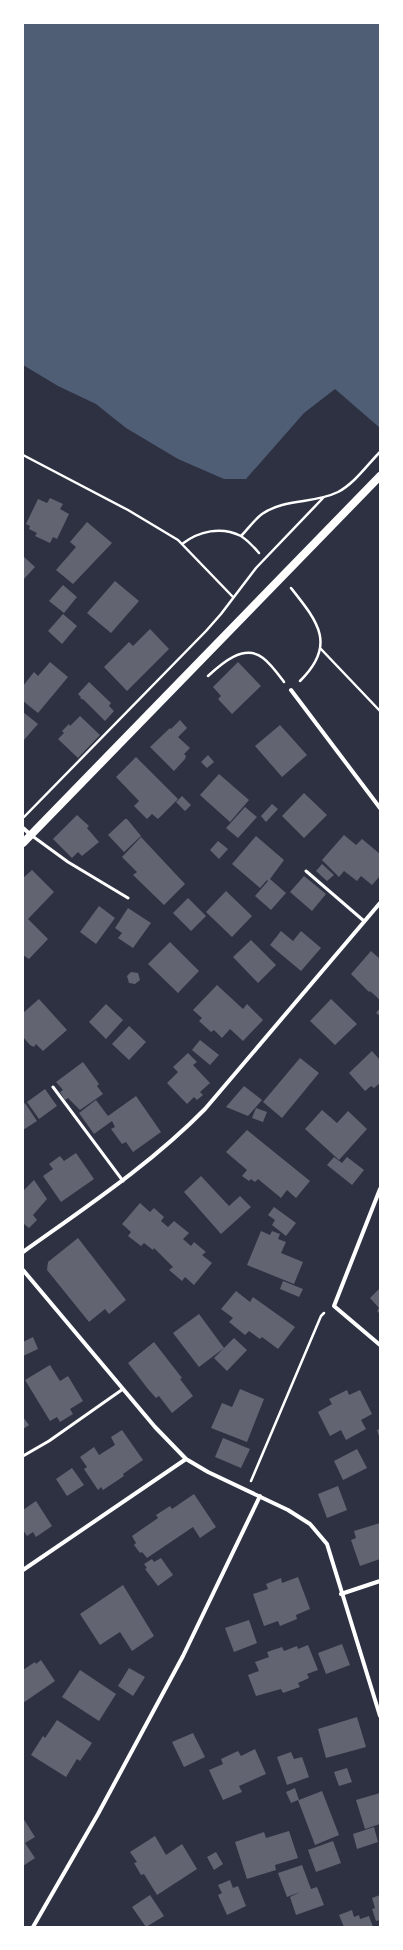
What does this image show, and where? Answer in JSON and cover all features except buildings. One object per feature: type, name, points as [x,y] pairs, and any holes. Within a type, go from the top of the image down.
[{"type":"main road","points":[[23,843],[380,476]]},
{"type":"street","points":[[291,690],[380,808]]},
{"type":"street","points":[[23,828],[31,835]]},
{"type":"street","points":[[23,1252],[122,1181],[178,1137],[205,1109],[380,903]]},
{"type":"street","points":[[380,1189],[334,1306],[380,1345]]},
{"type":"street","points":[[23,1270],[168,1442],[186,1459],[208,1472],[288,1510],[310,1524],[326,1544],[380,1716]]},
{"type":"street","points":[[23,1570],[186,1459]]},
{"type":"street","points":[[33,1927],[98,1814],[183,1656],[260,1496]]},
{"type":"street","points":[[341,1594],[380,1581]]},
{"type":"lane","points":[[31,835],[68,862],[128,898]]},
{"type":"lane","points":[[306,871],[364,921]]},
{"type":"lane","points":[[53,1087],[122,1181]]},
{"type":"lane","points":[[23,1456],[123,1389]]},
{"type":"path","points":[[241,536],[263,514],[275,508],[289,503],[323,498],[338,492],[352,481],[380,452]]},
{"type":"path","points":[[23,455],[142,517],[182,544],[233,597]]},
{"type":"path","points":[[23,818],[206,631],[256,568],[323,498]]},
{"type":"path","points":[[182,544],[191,537],[202,532],[216,530],[241,536],[259,553]]},
{"type":"path","points":[[208,676],[230,658],[242,653],[254,654],[262,657],[291,690],[305,676],[320,648],[320,632],[316,621],[292,588]]},
{"type":"path","points":[[320,648],[380,711]]},
{"type":"path","points":[[247,1490],[320,1316],[334,1306]]},
{"type":"water","points":[[23,23],[380,23],[380,428],[335,389],[304,413],[246,479],[224,479],[178,459],[126,428],[96,404],[58,386],[23,365]]}]
